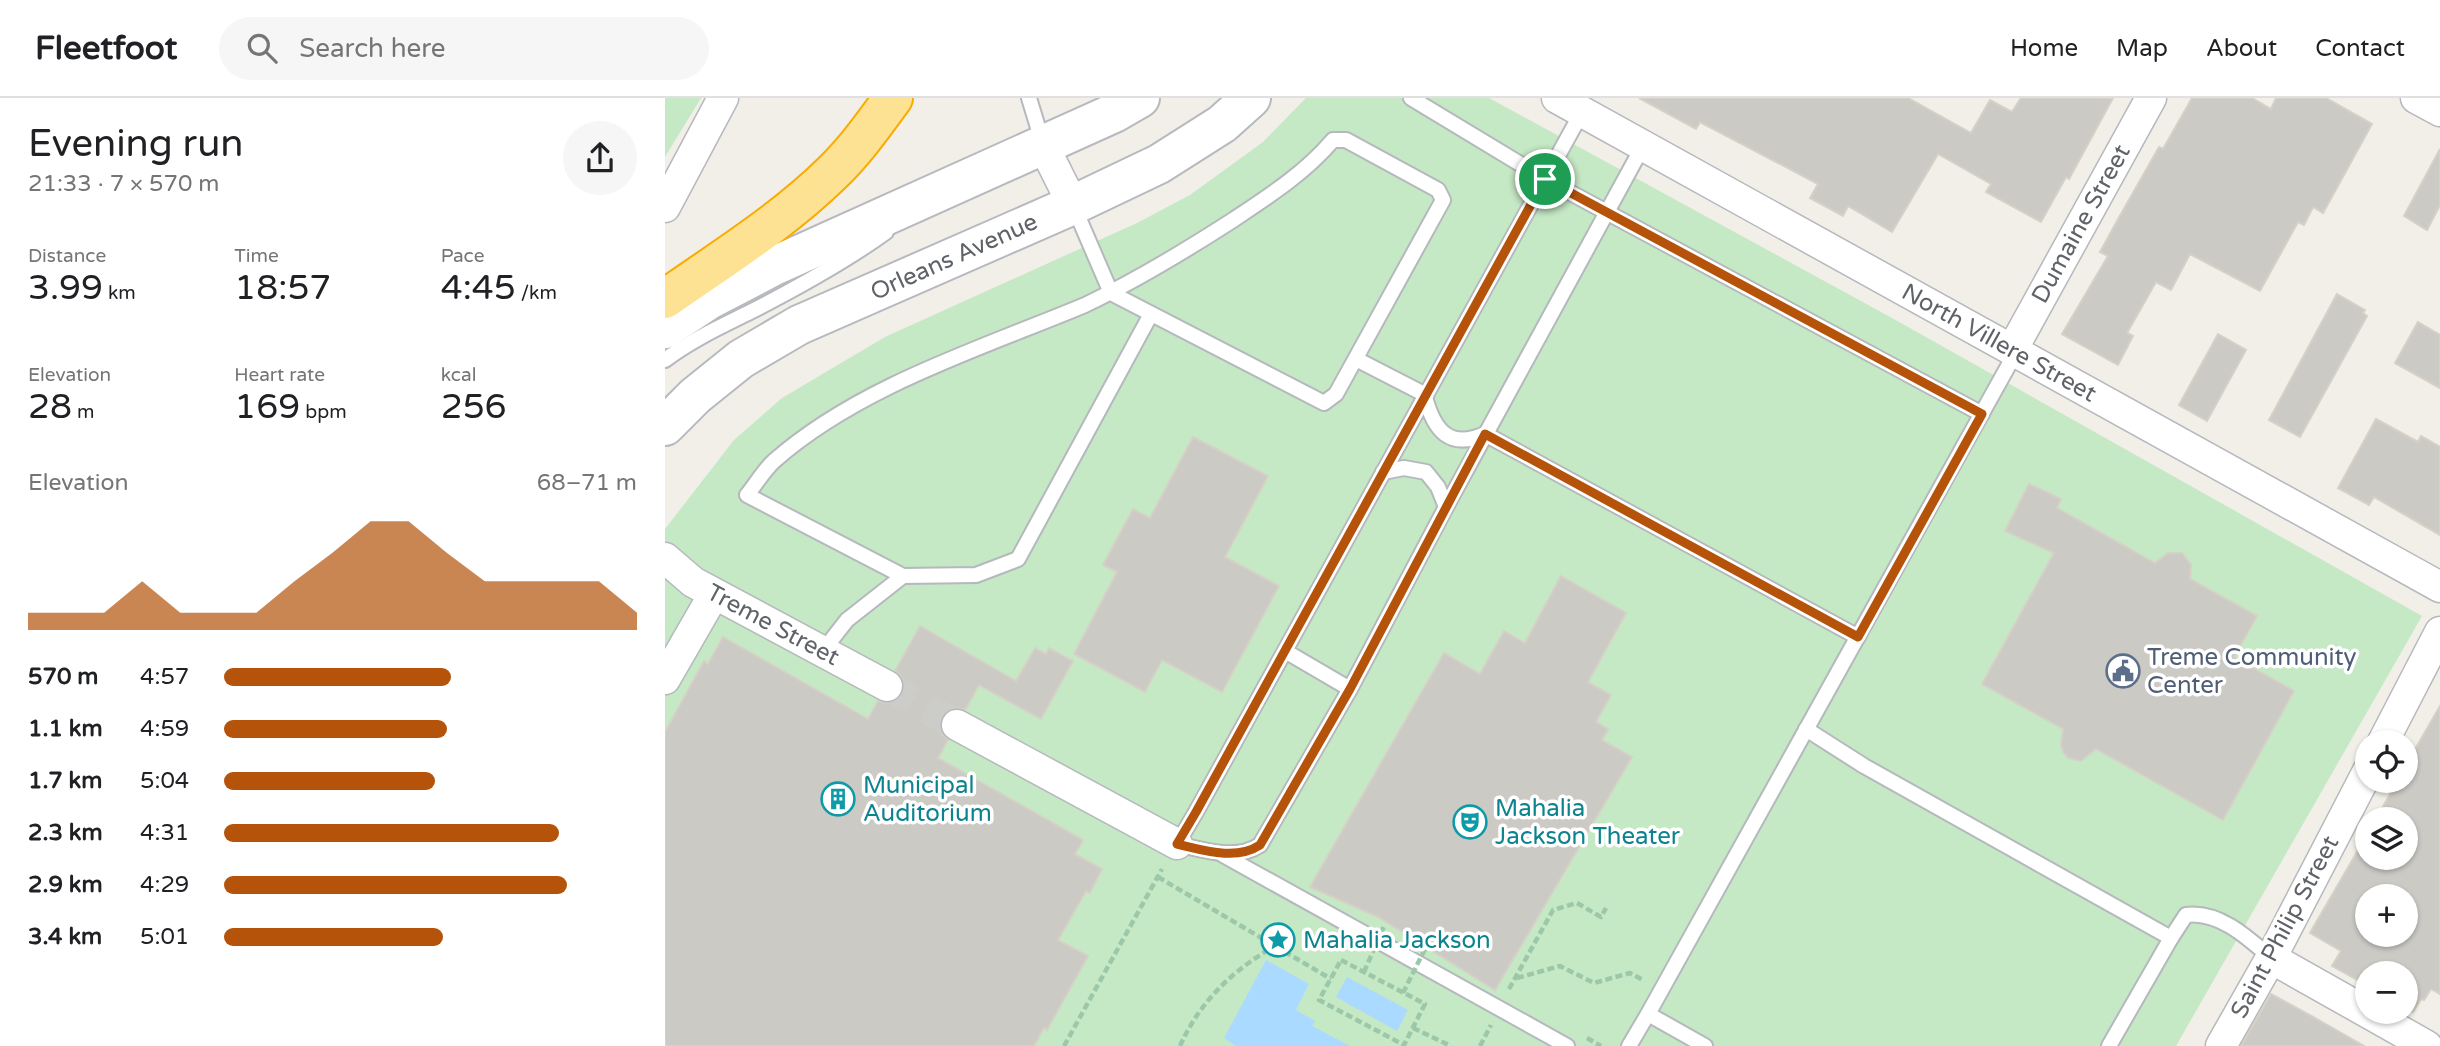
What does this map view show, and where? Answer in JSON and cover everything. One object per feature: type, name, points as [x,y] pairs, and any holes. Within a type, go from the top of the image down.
[{"type":"highway","points":[[665,299],[792,209],[833,172],[863,139],[893,98]]},
{"type":"street","points":[[665,207],[723,98]]},
{"type":"street","points":[[665,329],[709,300],[774,266],[1114,113],[1140,98]]},
{"type":"street","name":"Orleans Avenue","points":[[665,426],[695,396],[741,359],[799,325],[1073,205],[1159,164],[1222,124],[1251,98]]},
{"type":"street","name":"Dumaine Street","points":[[2014,351],[2151,98]]},
{"type":"street","points":[[2416,98],[2440,111]]},
{"type":"street","name":"North Villere Street","points":[[1576,103],[1643,146],[2440,587]]},
{"type":"street","points":[[1043,145],[1073,205]]},
{"type":"street","name":"Treme Street","points":[[665,558],[693,583],[887,686]]},
{"type":"street","points":[[665,678],[714,594]]},
{"type":"street","points":[[2389,730],[2440,632]]},
{"type":"street","points":[[957,725],[1177,844]]},
{"type":"street","name":"Saint Philip Street","points":[[2221,1046],[2271,958],[2357,793]]},
{"type":"street","points":[[2271,958],[2427,1046]]},
{"type":"lane","points":[[1028,98],[1043,145]]},
{"type":"lane","points":[[1411,98],[1545,179],[1982,414]]},
{"type":"lane","points":[[1576,103],[1545,179],[1177,844],[1234,853],[1250,851],[1260,845],[1350,689],[1445,507],[1643,146]]},
{"type":"lane","points":[[1073,205],[1111,293],[1324,403],[1336,394],[1443,200],[1438,190],[1346,140],[1333,140],[1283,187],[1181,254],[1111,293],[906,379],[812,431],[772,463],[747,495],[903,576],[977,575],[1018,559],[1151,314]]},
{"type":"lane","points":[[665,360],[861,250],[944,191]]},
{"type":"lane","points":[[1629,1046],[1982,414],[2014,351]]},
{"type":"lane","points":[[1356,359],[1425,396],[1432,419],[1446,436],[1466,440],[1485,434],[1858,637]]},
{"type":"lane","points":[[1383,472],[1404,468],[1426,472],[1439,487],[1445,507]]},
{"type":"lane","points":[[822,652],[847,620],[903,576]]},
{"type":"lane","points":[[1285,651],[1350,689]]},
{"type":"lane","points":[[1806,729],[1864,766],[2171,938]]},
{"type":"lane","points":[[1217,852],[1567,1046]]},
{"type":"lane","points":[[2109,1046],[2186,915],[2198,914],[2216,919],[2245,936],[2271,958]]},
{"type":"lane","points":[[1647,1014],[1705,1046]]},
{"type":"path","points":[[1064,1046],[1177,844]]},
{"type":"path","points":[[1158,877],[1331,979]]},
{"type":"path","points":[[1508,992],[1553,910],[1577,903],[1601,917],[1606,908]]},
{"type":"path","points":[[1364,972],[1385,924]]},
{"type":"path","points":[[1180,1046],[1190,1025],[1213,994],[1235,972],[1275,946]]},
{"type":"path","points":[[1403,993],[1426,947]]},
{"type":"path","points":[[1341,960],[1425,1004],[1404,1045],[1319,1000],[1331,979],[1341,960]]},
{"type":"path","points":[[1516,978],[1560,966],[1594,982],[1630,973],[1661,990]]},
{"type":"path","points":[[1413,1027],[1451,1046]]},
{"type":"green space","points":[[665,98],[701,98],[665,157]]},
{"type":"green space","points":[[1306,98],[1489,98],[1892,318],[2422,616],[2176,1046],[665,1046],[665,529],[734,440],[782,398],[885,337],[1137,223],[1190,195],[1263,142]]},
{"type":"water","points":[[1266,960],[1309,984],[1296,1010],[1315,1021],[1312,1026],[1350,1046],[1236,1046],[1224,1038]]},
{"type":"water","points":[[1347,977],[1408,1010],[1397,1031],[1336,997]]},
{"type":"building","points":[[1639,98],[1908,98],[1971,133],[1990,100],[2012,112],[2021,98],[2113,98],[2069,179],[2066,177],[2041,222],[1986,192],[1991,184],[1938,154],[1892,232],[1848,206],[1843,216],[1810,198],[1818,184],[1700,122],[1696,129]]},
{"type":"building","points":[[2192,98],[2252,98],[2271,109],[2276,98],[2326,98],[2372,124],[2323,213],[2313,207],[2304,225],[2298,222],[2260,291],[2190,254],[2171,290],[2156,282],[2127,333],[2133,336],[2118,365],[2062,334],[2108,256],[2100,252],[2117,221],[2159,147],[2163,149]]},
{"type":"building","points":[[2440,149],[2440,205],[2427,230],[2404,216]]},
{"type":"building","points":[[2337,294],[2365,310],[2363,313],[2367,316],[2300,437],[2269,420]]},
{"type":"building","points":[[2418,322],[2440,335],[2440,388],[2395,363]]},
{"type":"building","points":[[2218,334],[2246,350],[2207,421],[2179,405]]},
{"type":"building","points":[[2376,419],[2418,442],[2421,436],[2440,447],[2440,535],[2374,497],[2369,505],[2338,488]]},
{"type":"building","points":[[1193,437],[1268,476],[1225,557],[1279,586],[1222,692],[1162,660],[1145,692],[1074,654],[1117,572],[1103,565],[1133,509],[1150,518]]},
{"type":"building","name":"Treme Community Center","points":[[2029,484],[2061,499],[2057,508],[2155,563],[2168,553],[2182,553],[2191,565],[2190,579],[2257,616],[2234,657],[2294,691],[2223,820],[2096,749],[2081,761],[2068,758],[2061,745],[2063,729],[1982,684],[2054,553],[2005,531]]},
{"type":"building","name":"Mahalia Jackson Theater","points":[[1561,576],[1626,613],[1588,682],[1611,695],[1596,722],[1608,729],[1602,740],[1632,757],[1495,990],[1378,917],[1310,887],[1444,653],[1480,674],[1504,631],[1525,643]]},
{"type":"building","name":"Municipal Auditorium","points":[[920,626],[1016,681],[1035,648],[1046,654],[1049,648],[1073,661],[1041,719],[979,685],[965,710],[948,710],[942,716],[940,725],[942,734],[948,740],[938,758],[1083,840],[1075,854],[1102,869],[1090,893],[1086,891],[1058,940],[1088,956],[1047,1030],[1044,1028],[1034,1046],[665,1046],[665,732],[704,661],[708,664],[723,637],[868,719],[878,701],[896,701],[902,695],[904,685],[901,676],[895,671]]},
{"type":"building","points":[[2440,706],[2440,994],[2431,989],[2418,1004],[2418,961],[2355,961],[2355,979],[2332,966],[2341,951],[2310,933],[2355,855],[2355,870],[2418,870],[2418,807],[2383,807],[2391,793],[2418,793],[2418,744]]},
{"type":"building","points":[[2271,994],[2317,1019],[2364,1046],[2241,1046]]},
{"type":"tunnel","points":[[887,686],[957,725]]},
{"type":"place","name":"Treme Community Center","points":[[2123,671]]},
{"type":"place","name":"Municipal Auditorium","points":[[838,799]]},
{"type":"place","name":"Mahalia Jackson Theater","points":[[1470,822]]},
{"type":"place","name":"Mahalia Jackson","points":[[1278,940]]},
{"type":"route","points":[[1545,179],[1982,414],[1858,637],[1485,434],[1350,689],[1260,845],[1250,851],[1234,853],[1212,852],[1177,844],[1196,812],[1545,179]]}]
